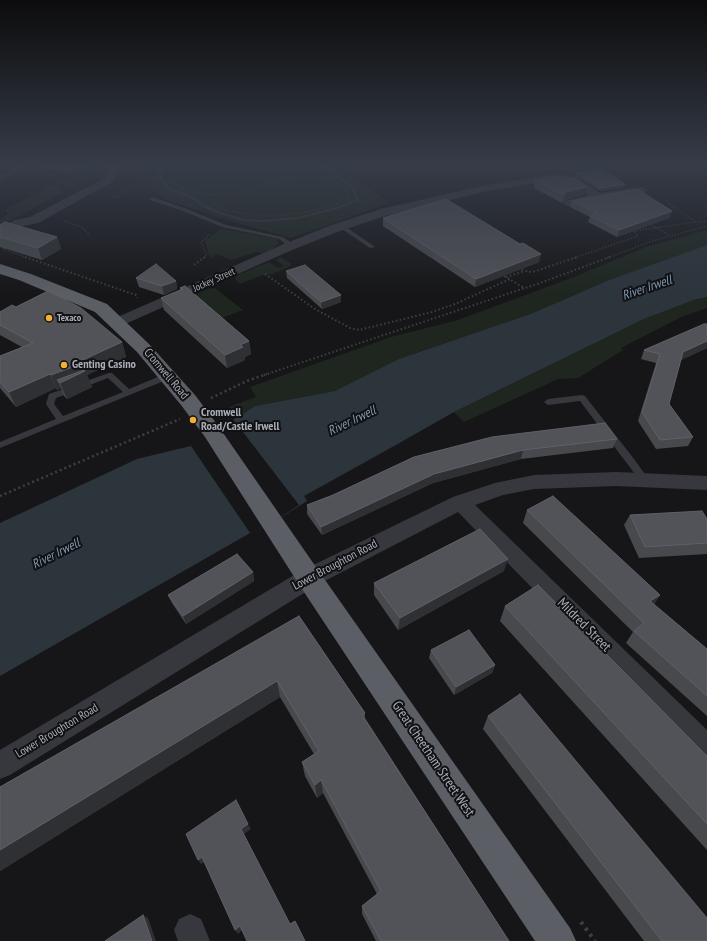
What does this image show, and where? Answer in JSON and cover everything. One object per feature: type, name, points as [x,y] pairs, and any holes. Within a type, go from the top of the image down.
[{"type":"highway","name":"Cromwell Road","points":[[0,269],[25,277],[102,308],[118,322],[168,376],[195,409],[212,432],[309,578]]},
{"type":"highway","name":"Great Cheetham Street West","points":[[309,578],[557,941]]},
{"type":"street","points":[[0,233],[19,223],[34,220],[56,208]]},
{"type":"street","name":"Jockey Street","points":[[118,322],[288,247],[341,226],[403,208]]},
{"type":"street","name":"Lower Broughton Road","points":[[0,765],[309,578],[460,502],[502,488],[534,482],[616,479],[707,483]]},
{"type":"street","name":"Mildred Street","points":[[460,502],[707,749]]},
{"type":"lane","points":[[178,208],[224,226],[281,238],[287,242],[288,247]]},
{"type":"lane","points":[[341,226],[372,247]]},
{"type":"lane","points":[[62,420],[50,404],[52,396],[109,375],[128,392]]},
{"type":"lane","points":[[0,445],[168,376]]},
{"type":"lane","points":[[548,402],[582,398],[644,480]]},
{"type":"path","points":[[6,212],[9,208]]},
{"type":"path","points":[[221,208],[244,214],[266,216],[296,214],[324,208]]},
{"type":"path","points":[[675,208],[696,222]]},
{"type":"path","points":[[66,217],[60,220],[82,227],[90,235]]},
{"type":"path","points":[[630,228],[635,230],[657,228],[707,221]]},
{"type":"path","points":[[649,222],[670,236]]},
{"type":"path","points":[[194,265],[207,255],[201,242],[224,226]]},
{"type":"path","points":[[0,496],[195,409],[247,381],[524,288],[637,246],[707,226]]},
{"type":"path","points":[[506,277],[524,271],[536,271],[638,236],[635,230]]},
{"type":"path","points":[[8,246],[2,249],[136,295],[143,311]]},
{"type":"path","points":[[250,263],[315,309],[350,328],[359,330],[432,312],[455,304],[510,279]]},
{"type":"path","points":[[517,268],[524,271]]},
{"type":"path","points":[[500,273],[524,288]]},
{"type":"shaded area","points":[[11,208],[34,208],[0,226],[0,220],[5,217]]},
{"type":"shaded area","points":[[190,208],[375,208],[291,238]]},
{"type":"shaded area","points":[[221,229],[277,239],[279,243],[271,250],[262,253],[256,252],[231,260],[217,254],[210,258],[205,241]]},
{"type":"shaded area","points":[[707,230],[707,245],[609,280],[533,313],[399,359],[335,391],[255,406],[237,417],[229,407],[256,397],[250,387],[391,337],[458,320],[574,277],[646,247]]},
{"type":"shaded area","points":[[281,257],[290,263],[291,266],[272,274],[262,275],[240,284],[236,280],[235,277],[238,275],[269,262],[278,268],[284,266],[276,260]]},
{"type":"shaded area","points":[[215,288],[243,310],[214,321],[188,298],[207,289]]},
{"type":"shaded area","points":[[707,297],[707,308],[681,317],[621,348],[623,350],[578,378],[558,379],[464,422],[454,412],[644,319],[694,300]]},
{"type":"water","name":"River Irwell","points":[[707,245],[707,297],[694,300],[644,319],[454,412],[304,496],[307,501],[272,523],[250,533],[0,676],[0,523],[137,459],[191,446],[255,406],[335,391],[399,359],[533,313],[609,280]]},
{"type":"pier","points":[[233,419],[299,505],[272,523],[250,533],[191,446]]},
{"type":"building","points":[[416,208],[461,208],[520,244],[523,243],[541,254],[476,279],[383,218]]},
{"type":"building","points":[[586,208],[667,208],[672,211],[619,230],[590,216],[597,213]]},
{"type":"building","points":[[5,222],[57,237],[38,248],[0,237],[0,225]]},
{"type":"building","points":[[156,264],[176,281],[162,286],[136,278]]},
{"type":"building","points":[[305,265],[341,295],[321,302],[286,271]]},
{"type":"building","points":[[185,286],[249,341],[240,345],[243,347],[225,355],[161,298],[183,289],[180,288]]},
{"type":"building","points":[[48,291],[81,308],[122,342],[76,363],[78,365],[51,375],[50,374],[9,392],[0,382],[0,356],[33,343],[0,325],[0,312],[12,305],[16,307]]},
{"type":"building","points":[[707,324],[707,341],[683,352],[669,404],[693,437],[660,440],[642,412],[660,354],[644,350]]},
{"type":"building","points":[[84,370],[85,371],[60,383],[57,380]]},
{"type":"building","points":[[605,423],[617,439],[523,450],[434,474],[321,527],[307,505],[333,495],[414,457],[492,437]]},
{"type":"building","points":[[553,496],[660,595],[650,601],[707,649],[707,696],[634,631],[644,623],[527,510]]},
{"type":"building","points":[[702,511],[707,519],[707,543],[645,547],[630,515]]},
{"type":"building","points":[[480,529],[508,559],[400,618],[374,583]]},
{"type":"building","points":[[237,554],[253,572],[183,616],[168,595]]},
{"type":"building","points":[[538,585],[707,756],[707,824],[505,606]]},
{"type":"building","points":[[299,616],[365,713],[362,715],[509,941],[381,941],[362,906],[381,891],[321,780],[315,785],[302,762],[319,751],[277,681],[0,850],[0,787]]},
{"type":"building","points":[[469,630],[495,665],[456,687],[431,650]]},
{"type":"building","points":[[520,694],[707,918],[707,941],[662,941],[488,716]]},
{"type":"building","points":[[236,800],[248,824],[241,829],[290,924],[295,921],[305,941],[247,941],[240,926],[235,930],[202,857],[198,860],[186,834]]},
{"type":"building","points":[[143,915],[152,941],[105,941]]},
{"type":"waterway","points":[[209,208],[244,220],[262,221],[298,218],[337,208]]},
{"type":"place","name":"Texaco","points":[[49,318]]},
{"type":"place","name":"Genting Casino","points":[[64,365]]},
{"type":"place","name":"Cromwell Road/Castle Irwell","points":[[193,420]]}]
